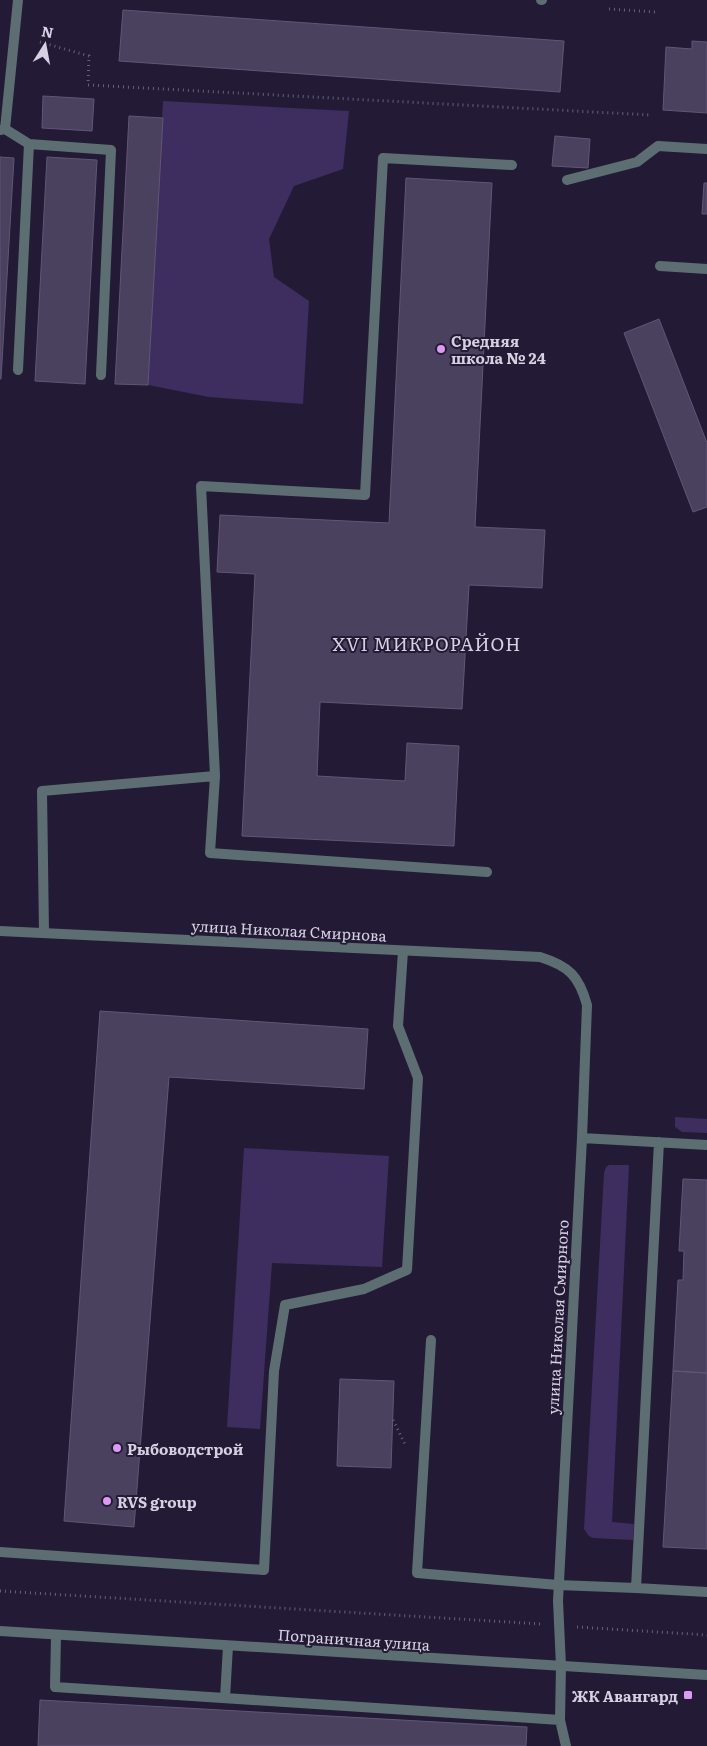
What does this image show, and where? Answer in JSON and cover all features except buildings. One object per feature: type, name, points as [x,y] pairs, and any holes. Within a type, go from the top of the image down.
[{"type":"street","points":[[18,0],[2,129],[29,144],[112,150],[101,375]]},
{"type":"street","points":[[18,370],[29,144]]},
{"type":"street","points":[[567,180],[637,162],[658,146],[707,149]]},
{"type":"street","points":[[487,872],[210,853],[215,776],[201,486],[365,495],[383,158],[512,165]]},
{"type":"street","points":[[660,266],[707,269]]},
{"type":"street","points":[[44,933],[42,791],[215,776]]},
{"type":"street","name":"улица Николая Смирнова","points":[[0,931],[540,957],[557,962],[572,973]]},
{"type":"street","points":[[0,1552],[264,1570],[274,1372],[285,1305],[364,1289],[407,1270],[418,1078],[398,1026],[403,951]]},
{"type":"street","name":"улица Николая Смирного","points":[[566,1746],[560,1720],[558,1584],[588,1005],[583,989],[572,973]]},
{"type":"street","points":[[582,1138],[707,1145]]},
{"type":"street","points":[[636,1588],[659,1142]]},
{"type":"street","points":[[431,1340],[417,1573],[558,1584],[707,1592]]},
{"type":"street","name":"Пограничная улица","points":[[0,1631],[707,1675]]},
{"type":"street","points":[[56,1635],[55,1687],[322,1706],[560,1720]]},
{"type":"street","points":[[225,1698],[228,1646]]},
{"type":"path","points":[[609,9],[655,12]]},
{"type":"path","points":[[40,42],[89,56],[88,85],[650,115]]},
{"type":"path","points":[[393,1420],[406,1446]]},
{"type":"path","points":[[0,1591],[707,1635]]},
{"type":"shaded area","points":[[163,101],[349,111],[343,169],[294,186],[269,239],[274,277],[309,301],[303,404],[209,397],[148,385]]},
{"type":"shaded area","points":[[675,1117],[707,1119],[707,1133],[682,1132],[675,1127]]},
{"type":"shaded area","points":[[244,1148],[389,1156],[382,1267],[272,1263],[260,1429],[227,1427]]},
{"type":"shaded area","points":[[609,1165],[629,1165],[612,1522],[634,1524],[633,1540],[593,1538],[584,1529],[604,1173]]},
{"type":"place","name":"Средняя школа № 24","points":[[441,349]]},
{"type":"place","name":"Рыбоводстрой","points":[[117,1448]]},
{"type":"place","name":"RVS group","points":[[107,1501]]},
{"type":"place","name":"ЖК Авангард","points":[[688,1695]]},
{"type":"district","name":"XVI МИКРОРАЙОН","points":[[427,643]]}]
